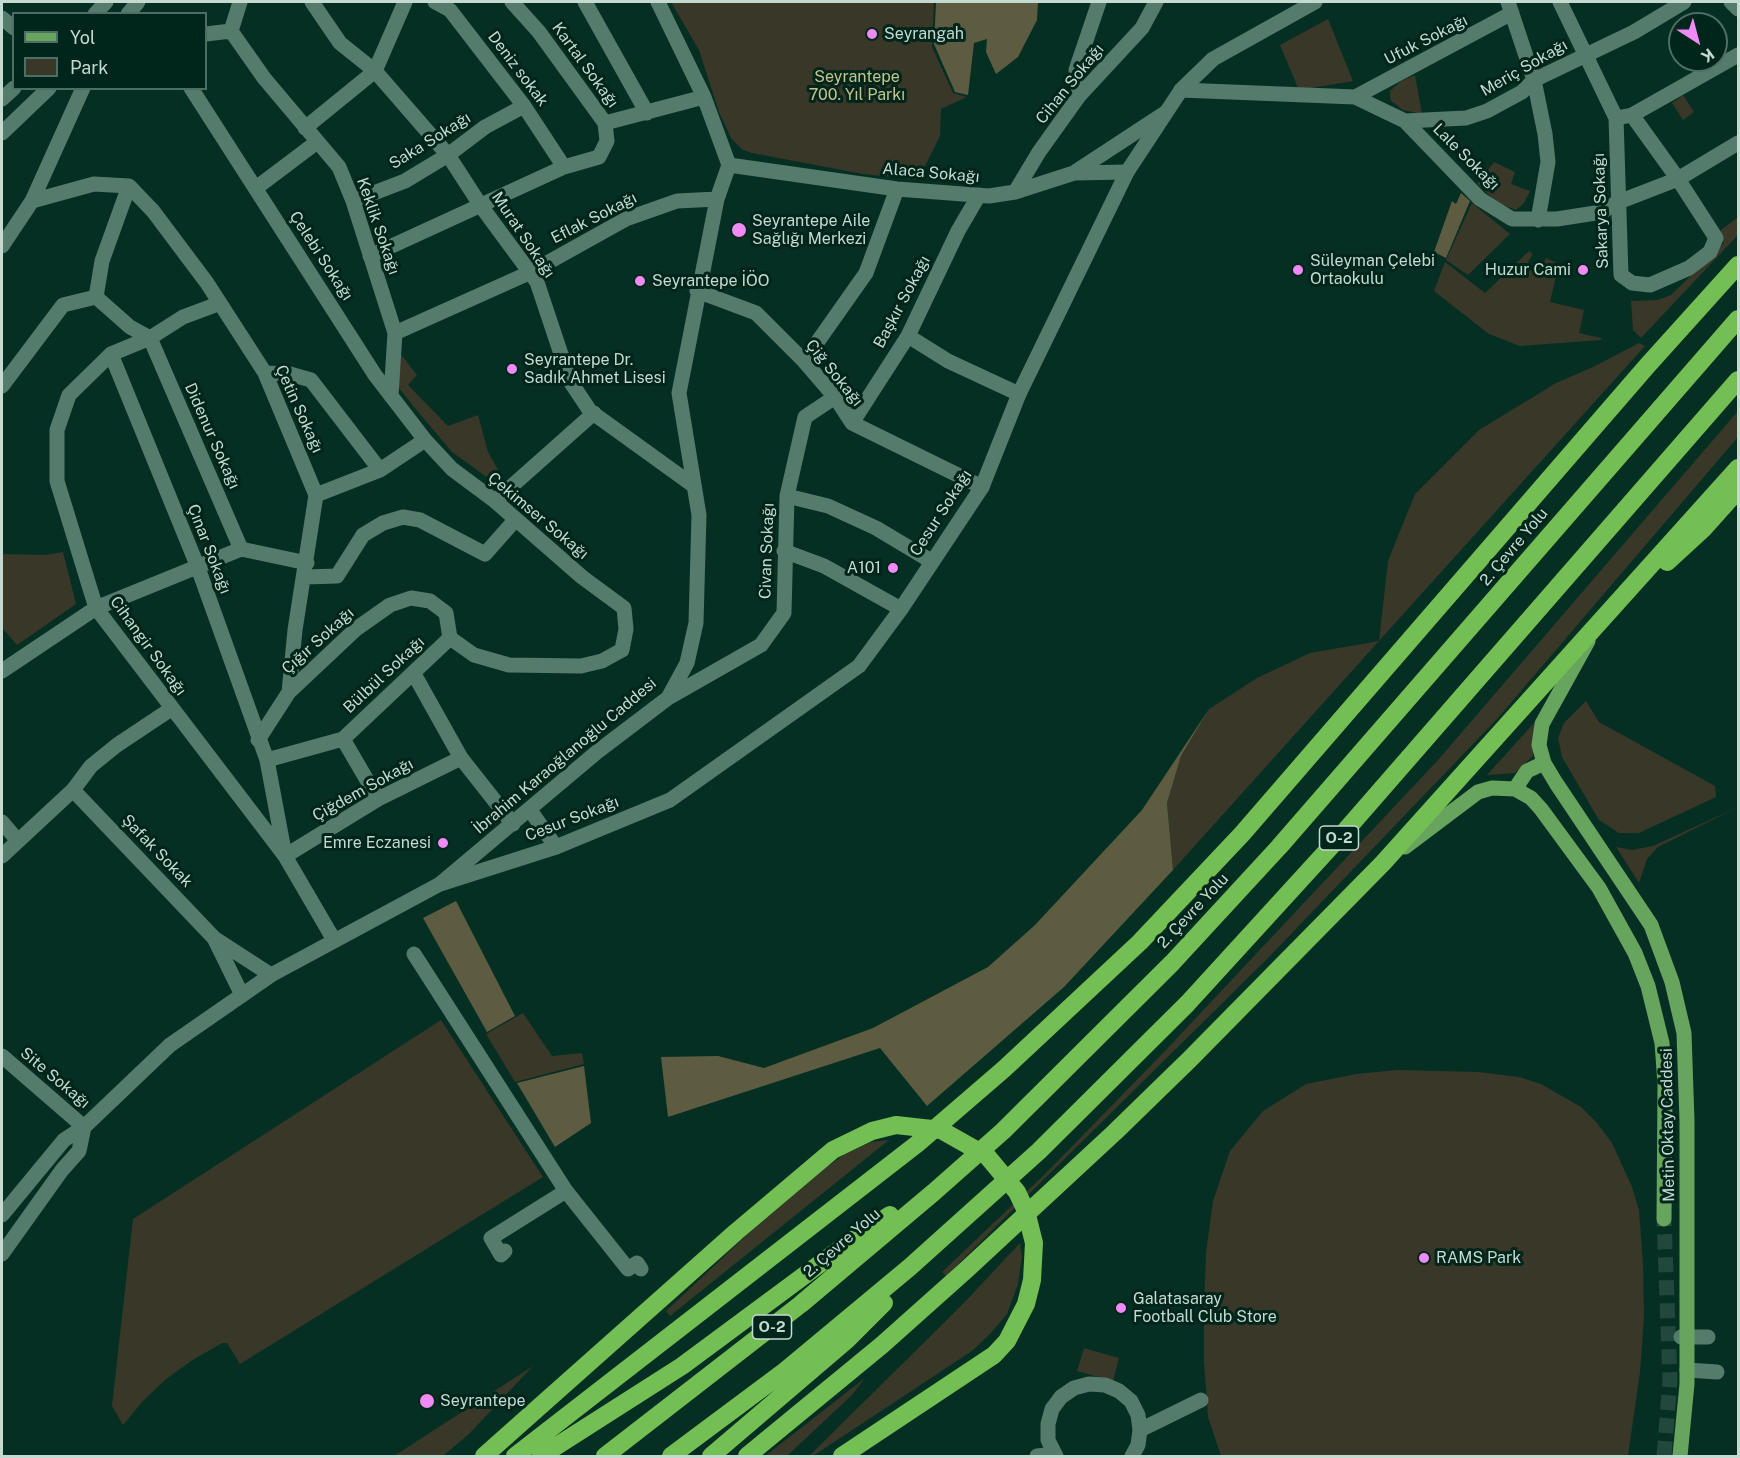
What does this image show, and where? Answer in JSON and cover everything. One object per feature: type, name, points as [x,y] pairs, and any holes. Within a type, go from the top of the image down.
[{"type":"highway","points":[[515,1456],[917,1144],[1004,1069],[1140,942],[1242,834],[1647,366],[1738,265]]},
{"type":"highway","name":"2. Çevre Yolu","points":[[605,1456],[783,1318],[934,1192],[1050,1085],[1222,909],[1356,759],[1738,319]]},
{"type":"highway","name":"O-2","points":[[671,1456],[785,1371],[910,1267],[1039,1151],[1203,987],[1362,813],[1738,380]]},
{"type":"highway","points":[[747,1456],[890,1337],[1115,1132],[1383,863],[1738,468]]},
{"type":"highway","points":[[1631,588],[1664,564],[1704,528],[1738,490]]},
{"type":"highway","points":[[484,1456],[736,1232],[833,1150],[872,1131],[896,1125],[941,1130],[987,1156],[1017,1192],[1026,1211],[1034,1243],[1032,1280],[1026,1304],[1017,1325],[994,1355],[842,1456]]},
{"type":"highway","points":[[541,1456],[682,1366],[886,1216],[934,1192]]},
{"type":"highway","points":[[711,1456],[848,1340],[882,1305],[910,1267]]},
{"type":"main road","name":"Metin Oktay Caddesi","points":[[1594,629],[1542,724],[1539,746],[1544,763],[1651,925],[1678,1004],[1684,1033],[1687,1076],[1687,1370],[1680,1456]]},
{"type":"main road","points":[[1383,863],[1478,792],[1492,788],[1515,789],[1527,771],[1544,763]]},
{"type":"main road","name":"Metin Oktay Caddesi","points":[[1515,789],[1531,798],[1541,809],[1599,888],[1621,923],[1648,986],[1662,1043],[1664,1065],[1664,1219]]},
{"type":"street","points":[[207,34],[231,31],[240,2]]},
{"type":"street","name":"Murat Sokağı","points":[[312,2],[340,43],[375,71],[448,155],[481,206],[537,282],[570,381],[594,413],[694,486]]},
{"type":"street","points":[[305,128],[375,71],[405,2]]},
{"type":"street","name":"Deniz sokak","points":[[435,2],[455,6],[564,166]]},
{"type":"street","name":"Kartal Sokağı","points":[[512,2],[539,32],[605,123]]},
{"type":"street","points":[[585,2],[647,113]]},
{"type":"street","points":[[658,2],[704,97],[729,165]]},
{"type":"street","points":[[1079,96],[1076,70],[1099,2]]},
{"type":"street","name":"Cihan Sokağı","points":[[1015,192],[1039,152],[1079,96],[1142,28],[1156,2]]},
{"type":"street","name":"Cesur Sokağı","points":[[440,884],[556,847],[670,800],[859,666],[901,609],[982,487],[1019,394],[1127,172],[1181,90],[1213,60],[1315,2]]},
{"type":"street","name":"Sakarya Sokağı","points":[[1560,2],[1616,118],[1616,203],[1621,275],[1632,283],[1650,285],[1689,268],[1710,252],[1716,238],[1678,179],[1632,115]]},
{"type":"street","name":"Meriç Sokağı","points":[[1405,121],[1466,118],[1487,111],[1522,92],[1534,80],[1634,32],[1684,2]]},
{"type":"street","points":[[1731,2],[1738,9]]},
{"type":"street","points":[[1510,7],[1534,80],[1548,162],[1538,220]]},
{"type":"street","name":"Ufuk Sokağı","points":[[1355,96],[1510,7]]},
{"type":"street","name":"Keklik Sokağı","points":[[231,31],[264,78],[339,167],[353,201],[395,333],[391,396]]},
{"type":"street","points":[[1616,118],[1632,115],[1738,55]]},
{"type":"street","points":[[2,133],[47,90]]},
{"type":"street","points":[[2,246],[32,201],[82,90]]},
{"type":"street","name":"Çelebi Sokağı","points":[[192,90],[391,396],[425,440]]},
{"type":"street","name":"Ufuk Sokağı","points":[[1181,90],[1355,96],[1405,121]]},
{"type":"street","points":[[370,256],[564,166],[599,157],[607,141],[605,123],[704,97]]},
{"type":"street","name":"Saka Sokağı","points":[[353,201],[405,181],[448,155],[485,127],[524,106]]},
{"type":"street","points":[[1074,173],[1166,113]]},
{"type":"street","name":"Lale Sokağı","points":[[1405,121],[1480,199],[1512,219],[1538,220],[1602,212],[1616,203],[1678,179],[1738,143]]},
{"type":"street","points":[[256,188],[317,142]]},
{"type":"street","name":"Alaca Sokağı","points":[[729,165],[897,189],[979,195],[1015,192],[1074,173],[1127,172]]},
{"type":"street","name":"İbrahim Karaoğlanoğlu Caddesi","points":[[2,1215],[64,1140],[84,1127],[170,1046],[271,975],[440,884],[597,752],[668,698],[687,663],[696,623],[699,515],[679,393],[697,291],[717,199],[729,165]]},
{"type":"street","points":[[32,201],[94,184],[129,186],[102,261],[96,297]]},
{"type":"street","name":"Çetin Sokağı","points":[[129,186],[153,211],[207,283],[218,304],[265,373],[316,495]]},
{"type":"street","points":[[804,361],[866,273],[897,189]]},
{"type":"street","name":"Başkır Sokağı","points":[[852,423],[908,336],[958,231],[979,195]]},
{"type":"street","name":"Eflak Sokağı","points":[[395,333],[529,273],[626,219],[676,201],[717,199]]},
{"type":"street","name":"Çiğ Sokağı","points":[[697,291],[756,313],[804,361],[835,397],[852,423],[982,487]]},
{"type":"street","points":[[96,297],[130,327],[150,338]]},
{"type":"street","points":[[2,386],[63,305],[96,297]]},
{"type":"street","name":"Cihangir Sokağı","points":[[218,304],[183,317],[150,338],[111,354],[69,394],[57,430],[57,482],[96,608],[285,856],[333,940]]},
{"type":"street","points":[[908,336],[948,361],[1019,394]]},
{"type":"street","name":"Didenur Sokağı","points":[[150,338],[241,549]]},
{"type":"street","name":"Çınar Sokağı","points":[[111,354],[197,565],[267,760]]},
{"type":"street","points":[[265,373],[290,374],[311,380],[380,470]]},
{"type":"street","name":"Civan Sokağı","points":[[668,698],[761,645],[784,613],[787,496],[805,417],[835,397]]},
{"type":"street","points":[[495,501],[594,413]]},
{"type":"street","points":[[258,740],[289,692],[295,630],[316,495],[380,470],[425,440]]},
{"type":"street","name":"Çekimser Sokağı","points":[[425,440],[452,469],[495,501],[582,577],[624,608],[626,629],[622,650],[602,661],[581,666],[509,665],[474,655],[450,638]]},
{"type":"street","points":[[787,496],[828,506],[876,528],[931,561]]},
{"type":"street","points":[[2,671],[96,608],[241,549],[306,570],[337,576],[363,535],[383,524],[403,517],[420,520],[485,554],[516,519]]},
{"type":"street","points":[[784,551],[824,566],[901,609]]},
{"type":"street","name":"Çığır Sokağı","points":[[289,692],[356,628],[390,605],[400,601],[411,598],[430,601],[446,613],[450,638]]},
{"type":"street","name":"Bülbül Sokağı","points":[[267,760],[343,739],[450,638]]},
{"type":"street","points":[[414,674],[461,758],[513,824]]},
{"type":"street","points":[[2,856],[73,790],[91,766],[117,745],[171,709]]},
{"type":"street","name":"Bülbül Sokağı","points":[[343,739],[378,799]]},
{"type":"street","name":"Çiğdem Sokağı","points":[[285,856],[378,799],[461,758]]},
{"type":"street","points":[[267,760],[285,856]]},
{"type":"street","name":"Şafak Sokak","points":[[73,790],[214,938]]},
{"type":"street","points":[[530,810],[556,847]]},
{"type":"street","points":[[2,822],[18,841]]},
{"type":"street","points":[[214,938],[271,975]]},
{"type":"street","points":[[214,938],[242,995]]},
{"type":"street","points":[[414,954],[566,1191],[628,1269],[637,1263],[641,1269]]},
{"type":"street","name":"Site Sokağı","points":[[2,1056],[84,1127]]},
{"type":"street","points":[[2,1254],[62,1170],[79,1151],[84,1127]]},
{"type":"street","points":[[505,1251],[501,1255],[491,1238],[566,1191]]},
{"type":"street","points":[[1682,1337],[1708,1337]]},
{"type":"street","points":[[1687,1370],[1717,1372]]},
{"type":"street","points":[[1037,1456],[1055,1455],[1048,1440],[1047,1424],[1052,1409],[1061,1396],[1089,1383],[1105,1385],[1119,1391],[1131,1401],[1138,1415],[1140,1430],[1138,1445],[1131,1456]]},
{"type":"street","points":[[1140,1430],[1201,1400]]},
{"type":"green space","name":"Seyrantepe 700. Yıl Parkı","points":[[671,2],[934,2],[932,47],[953,93],[967,97],[941,109],[940,136],[918,180],[863,174],[752,153],[743,150],[731,138],[719,112],[699,50]]},
{"type":"green space","points":[[1328,19],[1353,81],[1299,90],[1280,45]]},
{"type":"green space","points":[[1415,75],[1422,114],[1403,110],[1391,101],[1390,96],[1390,91],[1401,81]]},
{"type":"green space","points":[[1683,95],[1694,112],[1683,120],[1672,103]]},
{"type":"green space","points":[[1494,162],[1515,172],[1511,184],[1530,191],[1524,203],[1516,210],[1498,203],[1477,184]]},
{"type":"green space","points":[[1472,203],[1510,234],[1468,275],[1446,260]]},
{"type":"green space","points":[[1738,217],[1738,235],[1641,338],[1633,330],[1631,301],[1658,300],[1671,295],[1724,243],[1717,233]]},
{"type":"green space","points":[[1529,251],[1533,254],[1528,262],[1541,268],[1546,258],[1559,264],[1550,302],[1584,310],[1579,333],[1601,338],[1601,340],[1520,346],[1489,334],[1434,291],[1445,262],[1485,293]]},
{"type":"green space","points":[[1639,343],[1645,346],[1379,641],[1388,561],[1415,494],[1479,430],[1556,383]]},
{"type":"green space","points":[[399,352],[417,375],[408,385],[448,426],[478,415],[488,452],[505,482],[495,483],[452,452],[414,407],[395,383]]},
{"type":"green space","points":[[1738,411],[1738,437],[1497,719],[1268,958],[946,1276],[942,1272],[1044,1175],[1164,1052],[1438,760]]},
{"type":"green space","points":[[63,552],[76,604],[17,645],[2,628],[2,554],[45,555]]},
{"type":"green space","points":[[1379,641],[1173,870],[1167,803],[1181,756],[1209,709],[1257,678],[1310,653]]},
{"type":"green space","points":[[1586,701],[1599,722],[1715,786],[1716,797],[1639,833],[1619,833],[1599,820],[1562,757],[1558,738],[1564,723]]},
{"type":"green space","points":[[1534,723],[1533,756],[1515,773],[1487,775]]},
{"type":"green space","points":[[1738,807],[1658,847],[1647,859],[1639,883],[1616,847],[1632,850],[1653,846]]},
{"type":"green space","points":[[523,1013],[552,1056],[582,1053],[584,1064],[515,1082],[486,1034]]},
{"type":"green space","points":[[441,1020],[543,1177],[240,1364],[227,1343],[222,1343],[191,1361],[165,1380],[123,1425],[112,1406],[133,1219]]},
{"type":"green space","name":"RAMS Park","points":[[1397,1070],[1479,1072],[1519,1077],[1541,1084],[1581,1107],[1612,1143],[1632,1187],[1639,1210],[1643,1264],[1644,1318],[1640,1372],[1628,1456],[1221,1456],[1208,1417],[1204,1361],[1204,1307],[1206,1253],[1213,1201],[1230,1151],[1263,1111],[1306,1084],[1356,1074]]},
{"type":"green space","points":[[889,1140],[670,1316],[666,1311],[751,1231],[827,1167],[845,1154],[871,1142]]},
{"type":"green space","points":[[1020,1243],[1022,1256],[1018,1284],[1007,1314],[990,1334],[972,1351],[813,1456],[809,1456],[962,1305]]},
{"type":"green space","points":[[1084,1348],[1119,1358],[1113,1381],[1077,1371]]},
{"type":"green space","points":[[533,1366],[469,1434],[443,1456],[394,1456]]},
{"type":"green space","points":[[865,1378],[852,1395],[787,1456],[765,1456]]},
{"type":"shaded area","points":[[1038,2],[1037,20],[1018,57],[996,74],[986,52],[987,39],[974,43],[968,95],[955,92],[934,44],[936,3]]},
{"type":"shaded area","points":[[1461,193],[1470,201],[1446,258],[1434,252],[1452,201],[1456,204]]},
{"type":"shaded area","points":[[1209,709],[1181,756],[1167,803],[1173,870],[1064,987],[927,1106],[880,1048],[668,1117],[661,1057],[718,1056],[764,1068],[873,1028],[988,967],[1035,925],[1142,810]]},
{"type":"shaded area","points":[[456,901],[515,1016],[487,1032],[423,918]]},
{"type":"shaded area","points":[[584,1066],[591,1123],[555,1147],[517,1083]]},
{"type":"tunnel","points":[[1664,1219],[1670,1381],[1664,1456]]},
{"type":"place","name":"Seyrangah","points":[[872,34]]},
{"type":"place","name":"Seyrantepe Aile Sağlığı Merkezi","points":[[739,230]]},
{"type":"place","name":"Süleyman Çelebi Ortaokulu","points":[[1298,270]]},
{"type":"place","name":"Huzur Cami","points":[[1583,270]]},
{"type":"place","name":"Seyrantepe İÖO","points":[[640,281]]},
{"type":"place","name":"Seyrantepe Dr. Sadık Ahmet Lisesi","points":[[512,369]]},
{"type":"place","name":"A101","points":[[893,568]]},
{"type":"place","name":"Emre Eczanesi","points":[[443,843]]},
{"type":"place","name":"RAMS Park","points":[[1424,1258]]},
{"type":"place","name":"Galatasaray Football Club Store","points":[[1121,1308]]},
{"type":"place","name":"Seyrantepe","points":[[427,1401]]}]
